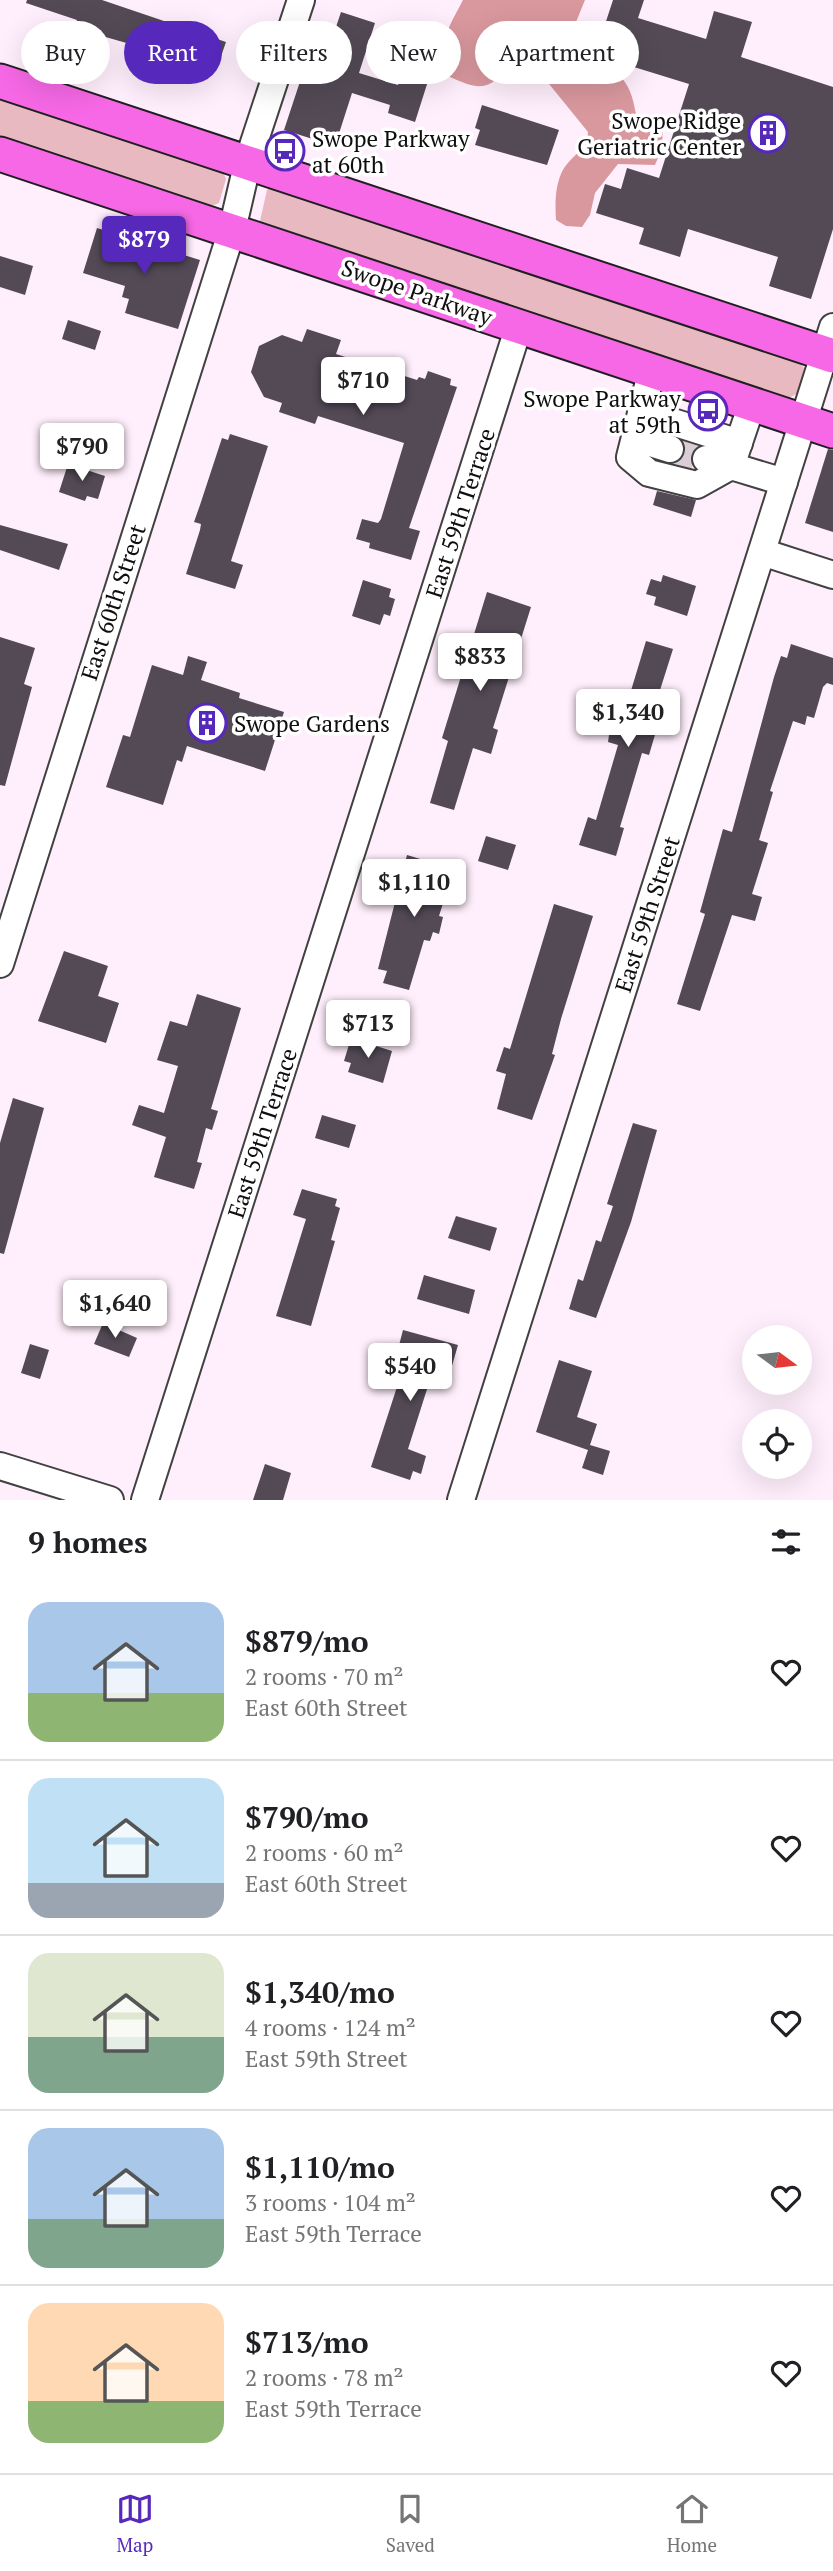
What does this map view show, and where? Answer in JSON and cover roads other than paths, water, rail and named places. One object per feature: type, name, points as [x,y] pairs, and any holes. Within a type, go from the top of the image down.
[{"type":"main road","points":[[0,81],[830,345]]},
{"type":"main road","name":"Swope Parkway","points":[[0,154],[818,426]]},
{"type":"street","name":"East 60th Street","points":[[0,964],[232,230],[248,160],[301,0]]},
{"type":"street","name":"East 59th Terrace","points":[[145,1500],[519,326]]},
{"type":"street","name":"East 59th Street","points":[[461,1500],[784,482],[818,426],[830,345]]},
{"type":"street","points":[[652,370],[630,457],[649,473],[697,485],[735,454],[752,404]]},
{"type":"street","points":[[641,412],[735,454],[784,482]]},
{"type":"street","points":[[635,438],[670,449]]},
{"type":"street","points":[[706,459],[735,454]]},
{"type":"street","points":[[762,552],[833,575]]},
{"type":"street","points":[[0,1466],[110,1500]]},
{"type":"tunnel","points":[[670,449],[706,459]]},
{"type":"place","name":"Swope Ridge Geriatric Center","points":[[768,133]]},
{"type":"place","name":"Swope Parkway at 60th","points":[[285,151]]},
{"type":"place","name":"Swope Parkway at 59th","points":[[708,411]]},
{"type":"place","name":"Swope Gardens","points":[[207,723]]}]
